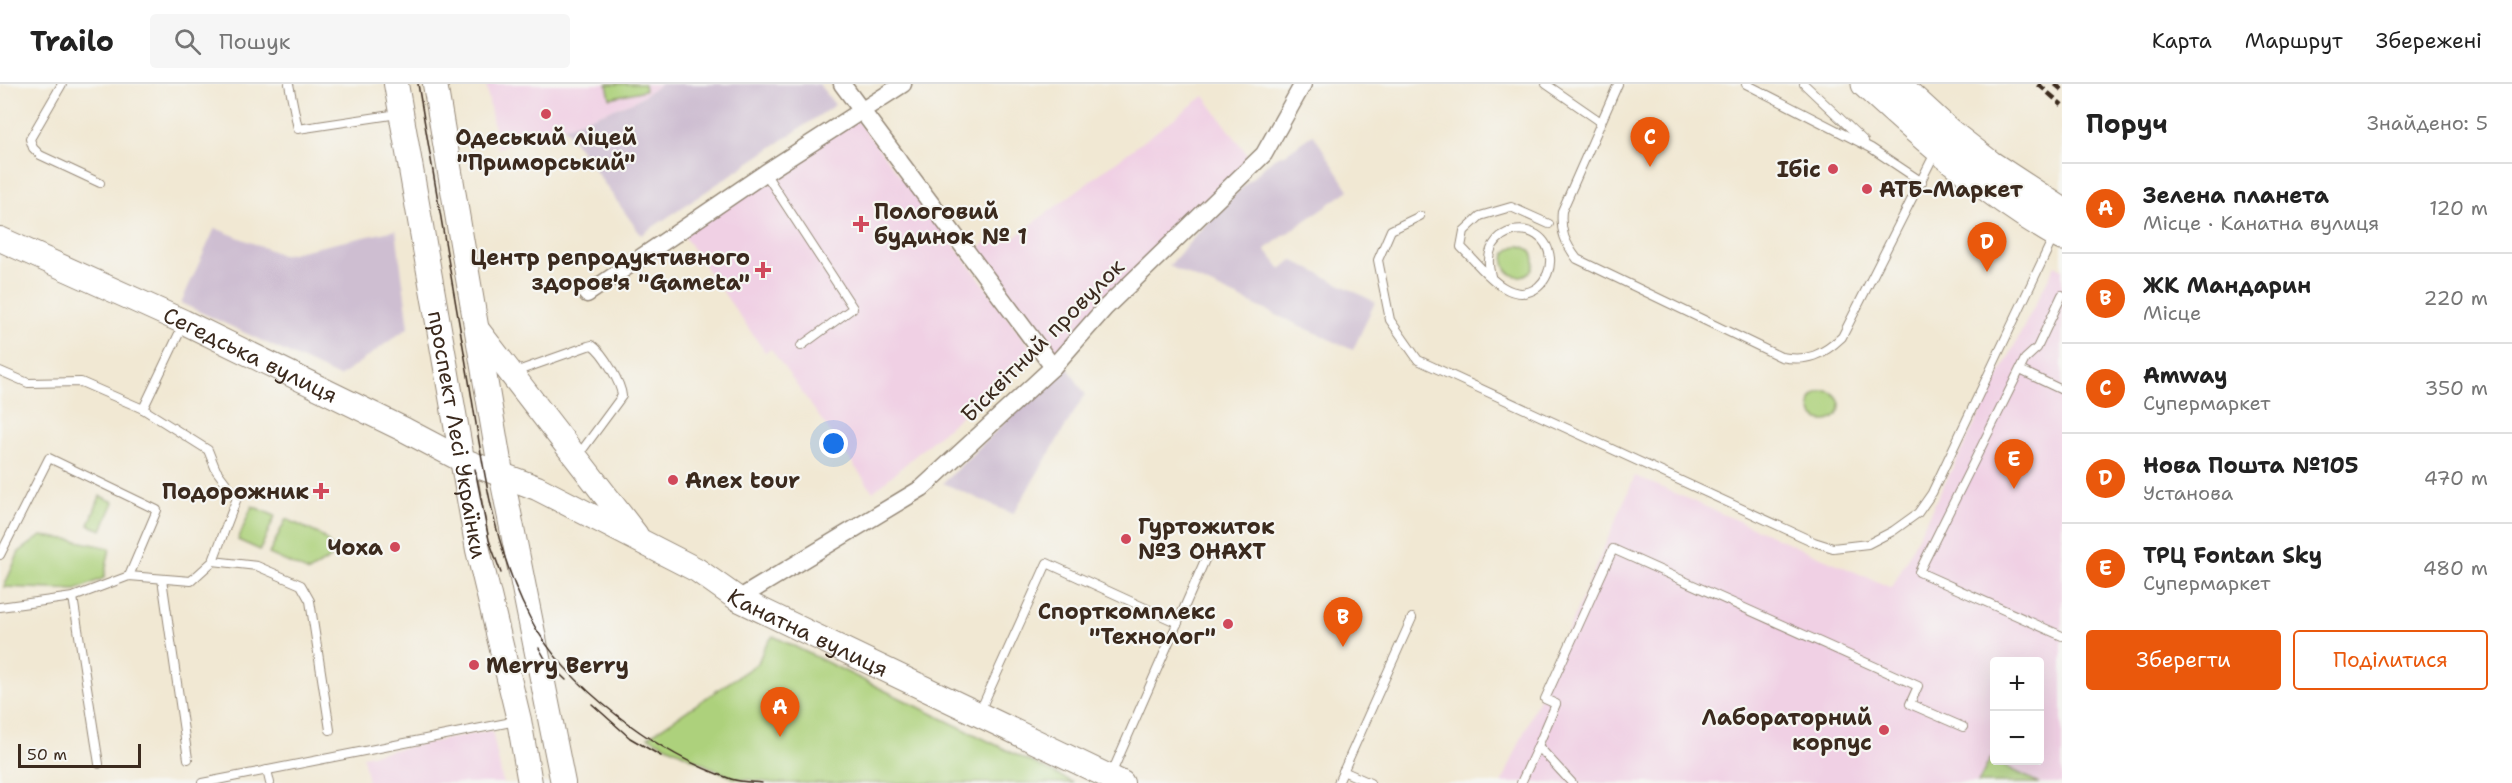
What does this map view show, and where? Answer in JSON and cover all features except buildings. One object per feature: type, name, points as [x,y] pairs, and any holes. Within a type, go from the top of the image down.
[{"type":"main road","name":"проспект Лесі Українки","points":[[396,84],[478,550],[519,720],[530,783]]},
{"type":"main road","name":"проспект Лесі Українки","points":[[435,84],[501,473],[563,783]]},
{"type":"main road","points":[[1866,84],[1937,150],[1980,183],[2060,227]]},
{"type":"main road","points":[[1897,84],[2060,227]]},
{"type":"main road","name":"Сегедська вулиця","points":[[0,239],[184,322],[405,429],[462,460],[501,473]]},
{"type":"main road","points":[[478,331],[641,541]]},
{"type":"main road","name":"Канатна вулиця","points":[[501,473],[537,488],[697,570],[738,599],[1116,780]]},
{"type":"street","points":[[842,84],[1053,367]]},
{"type":"street","points":[[587,294],[765,173],[903,84]]},
{"type":"street","name":"Бісквітний провулок","points":[[738,599],[922,488],[1053,367],[1105,308],[1264,154],[1303,84]]},
{"type":"lane","points":[[62,84],[30,139],[33,148],[40,155],[100,183]]},
{"type":"lane","points":[[289,84],[298,129],[401,113]]},
{"type":"lane","points":[[1546,84],[1600,122]]},
{"type":"lane","points":[[1618,84],[1562,211],[1561,228],[1566,244],[1577,259],[1765,350],[1795,360],[1810,358],[1826,352],[1842,337],[1937,150]]},
{"type":"lane","points":[[1746,84],[1871,148],[1922,182]]},
{"type":"lane","points":[[1804,84],[1871,148]]},
{"type":"lane","points":[[765,173],[852,308],[801,346]]},
{"type":"lane","points":[[1527,231],[1537,235],[1549,251],[1551,261],[1544,280],[1536,288],[1516,293],[1506,290],[1461,247],[1464,231],[1480,216],[1511,207],[1549,224]]},
{"type":"lane","points":[[1420,216],[1391,231],[1378,260],[1390,320],[1418,360],[1814,542],[1833,548],[1868,543],[1893,531],[1923,507],[1932,494],[2060,227]]},
{"type":"lane","points":[[1491,276],[1488,255],[1492,245],[1499,237],[1508,232],[1527,231],[1561,220]]},
{"type":"lane","points":[[2062,295],[2042,340],[2025,359],[1920,572],[2062,636]]},
{"type":"lane","points":[[143,409],[184,322]]},
{"type":"lane","points":[[511,373],[583,347],[592,345],[597,348],[621,386],[622,396],[576,457]]},
{"type":"lane","points":[[2020,370],[2062,390]]},
{"type":"lane","points":[[0,371],[28,383],[81,382],[143,409],[208,450],[216,470],[237,498],[213,561],[191,581],[129,576],[73,597],[0,607]]},
{"type":"lane","points":[[0,555],[49,458],[157,510],[129,576]]},
{"type":"lane","points":[[1521,783],[1556,704],[1545,699],[1613,549],[1918,686],[1910,704],[1963,727]]},
{"type":"lane","points":[[1116,780],[1208,553]]},
{"type":"lane","points":[[213,561],[256,566],[301,585],[310,601],[330,730]]},
{"type":"lane","points":[[978,714],[1047,563],[1178,623]]},
{"type":"lane","points":[[162,579],[188,759]]},
{"type":"lane","points":[[73,597],[99,765]]},
{"type":"lane","points":[[1338,783],[1412,618]]},
{"type":"lane","points":[[206,783],[519,720]]},
{"type":"lane","points":[[1538,746],[1572,783]]},
{"type":"lane","points":[[267,770],[270,783]]},
{"type":"lane","points":[[1343,771],[1370,783]]},
{"type":"shaded area","name":"Одеський ліцей \"Приморський\"","points":[[486,84],[661,84],[635,101],[497,148]]},
{"type":"shaded area","points":[[661,84],[819,84],[835,105],[641,235],[564,127],[635,101]]},
{"type":"shaded area","points":[[1204,96],[1253,162],[1053,365],[972,253],[1005,229],[1012,239]]},
{"type":"shaded area","points":[[852,114],[977,275],[1034,353],[873,492],[771,349],[765,352],[679,229]]},
{"type":"shaded area","points":[[1313,134],[1349,190],[1265,249],[1281,269],[1292,260],[1375,302],[1353,350],[1169,266],[1218,210],[1274,158],[1287,153]]},
{"type":"shaded area","points":[[215,228],[282,255],[396,230],[409,327],[339,377],[181,303]]},
{"type":"shaded area","points":[[2055,265],[2062,269],[2062,783],[1502,783],[1635,476],[1892,588]]},
{"type":"shaded area","points":[[1065,363],[1085,394],[1013,514],[943,483]]},
{"type":"shaded area","points":[[492,730],[503,783],[368,783],[363,756]]},
{"type":"green space","points":[[607,84],[644,84],[645,90],[610,98]]},
{"type":"green space","points":[[1519,246],[1530,250],[1534,261],[1530,272],[1519,276],[1508,272],[1504,261],[1508,250]]},
{"type":"green space","points":[[1825,391],[1836,395],[1840,406],[1836,417],[1825,421],[1814,417],[1810,406],[1814,395]]},
{"type":"green space","points":[[100,496],[114,502],[102,530],[89,525]]},
{"type":"green space","points":[[252,506],[275,516],[260,550],[238,540]]},
{"type":"green space","points":[[286,519],[321,535],[338,553],[309,572],[269,554]]},
{"type":"green space","points":[[41,536],[110,548],[104,578],[76,590],[4,587],[19,552]]},
{"type":"green space","points":[[773,636],[1074,783],[774,783],[733,778],[648,737],[758,663],[764,648]]},
{"type":"green space","points":[[1990,759],[1990,765],[2002,765],[2039,783],[1978,783]]},
{"type":"tram line","points":[[418,84],[491,506],[507,563],[530,618],[546,644],[566,669],[590,693],[645,735],[703,768],[735,780],[762,783]]},
{"type":"tram line","points":[[475,469],[489,540],[501,573]]},
{"type":"tram line","points":[[539,648],[547,662],[566,680]]},
{"type":"tram line","points":[[592,704],[630,738],[661,756]]},
{"type":"railway","points":[[2038,84],[2062,105]]},
{"type":"railway","points":[[2055,84],[2062,90]]},
{"type":"place","name":"Одеський ліцей \"Приморський\"","points":[[546,114]]},
{"type":"place","name":"Amway","points":[[1650,167]]},
{"type":"place","name":"Ібіс","points":[[1833,169]]},
{"type":"place","name":"АТБ-Маркет","points":[[1867,189]]},
{"type":"place","name":"Пологовий будинок № 1","points":[[861,224]]},
{"type":"place","name":"Центр репродуктивного здоров'я \"Gameta\"","points":[[763,270]]},
{"type":"place","name":"Нова Пошта №105","points":[[1987,272]]},
{"type":"place","name":"Anex tour","points":[[673,480]]},
{"type":"place","name":"ТРЦ Fontan Sky","points":[[2014,489]]},
{"type":"place","name":"Подорожник","points":[[321,491]]},
{"type":"place","name":"Гуртожиток №3 ОНАХТ","points":[[1126,539]]},
{"type":"place","name":"Чоха","points":[[395,547]]},
{"type":"place","name":"Спорткомплекс \"Технолог\"","points":[[1228,624]]},
{"type":"place","name":"ЖК Мандарин","points":[[1343,647]]},
{"type":"place","name":"Merry Berry","points":[[474,665]]},
{"type":"place","name":"Лабораторний корпус","points":[[1884,730]]},
{"type":"place","name":"Зелена планета","points":[[780,737]]}]
